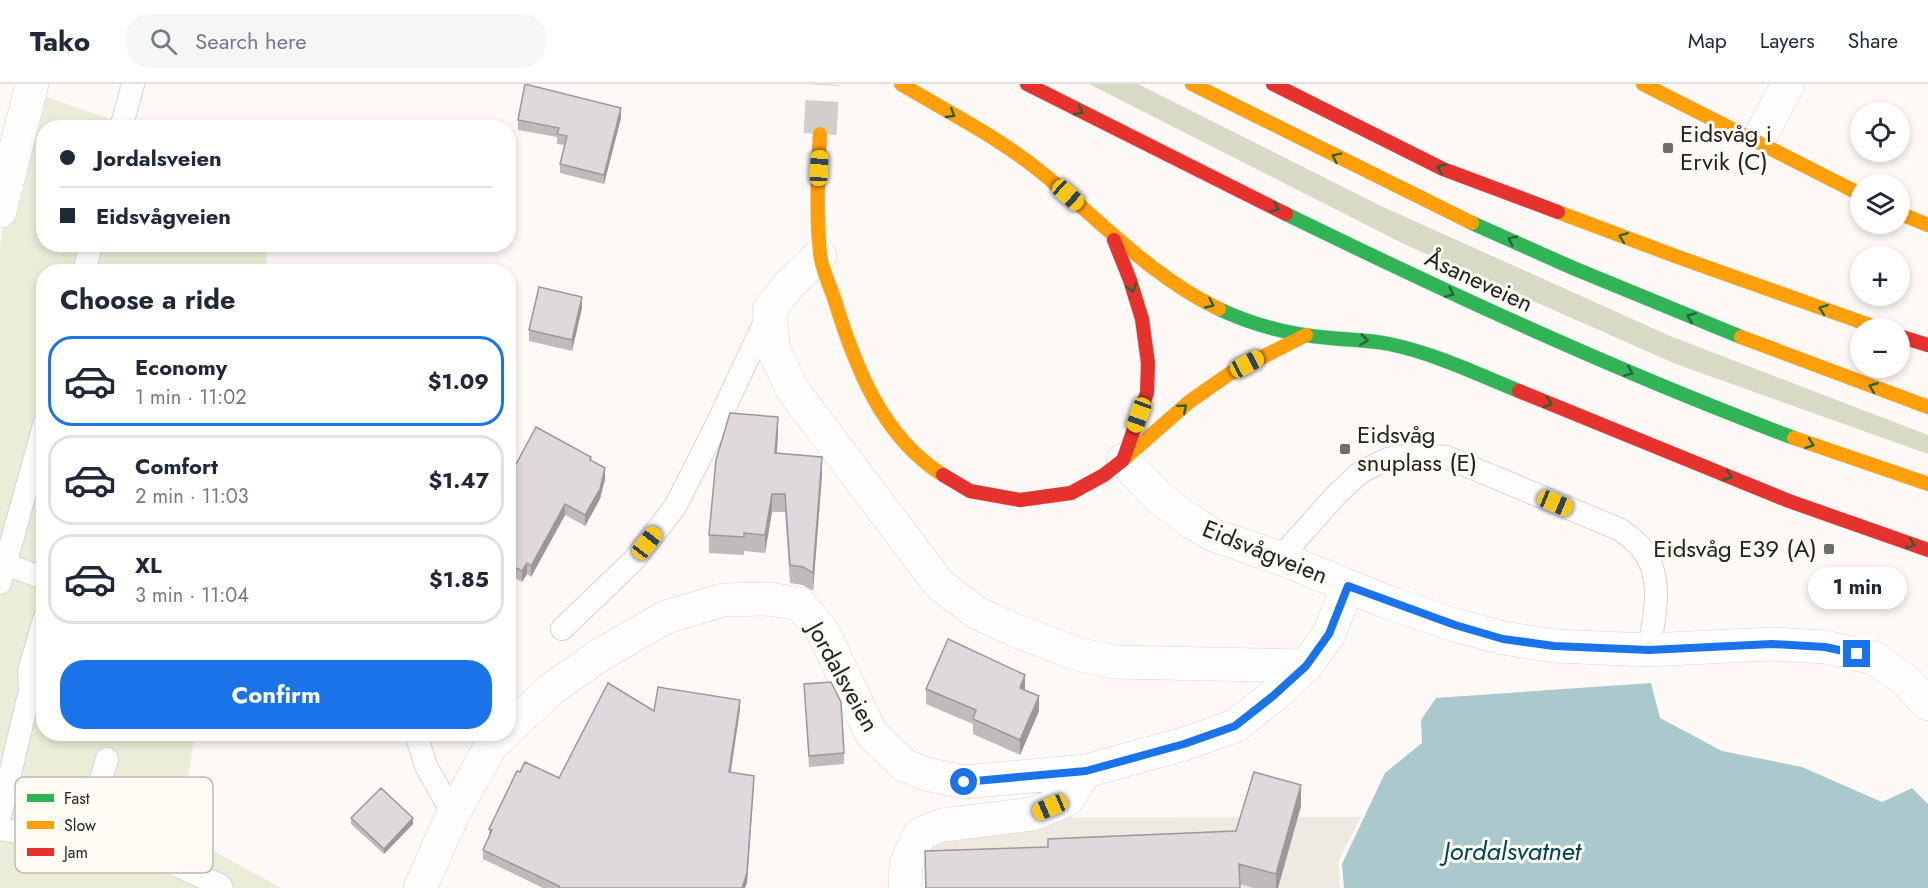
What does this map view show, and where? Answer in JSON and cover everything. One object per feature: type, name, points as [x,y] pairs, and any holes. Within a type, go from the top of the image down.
[{"type":"main road","points":[[901,84],[1037,169],[1147,266],[1198,299],[1233,315],[1266,326],[1306,335],[1382,342],[1408,348],[1789,501],[1928,550]]},
{"type":"main road","name":"Åsaneveien","points":[[1027,84],[1414,277],[1552,339],[1804,442],[1928,484]]},
{"type":"main road","points":[[1192,84],[1422,199],[1571,267],[1693,318],[1928,407]]},
{"type":"main road","points":[[1274,84],[1443,170],[1850,318]]},
{"type":"main road","points":[[1643,84],[1850,189]]},
{"type":"main road","points":[[820,134],[818,184],[820,255],[844,330],[870,392],[900,439],[934,469],[970,490],[1020,500],[1071,493],[1104,475],[1189,402],[1229,374],[1306,335]]},
{"type":"main road","points":[[1910,218],[1928,225]]},
{"type":"main road","points":[[1112,234],[1142,319],[1148,363],[1147,393],[1123,460]]},
{"type":"main road","points":[[1910,339],[1928,345]]},
{"type":"street","points":[[0,211],[33,84]]},
{"type":"street","points":[[1758,141],[1788,84]]},
{"type":"street","points":[[820,255],[788,286],[770,311],[774,350],[792,389],[939,584],[977,613],[1077,654],[1114,662],[1306,666]]},
{"type":"street","name":"Eidsvågveien","points":[[1123,460],[1159,497],[1187,519],[1214,535],[1455,625],[1503,639],[1554,646],[1649,650],[1772,644],[1825,647],[1874,658],[1905,680],[1928,705]]},
{"type":"street","name":"Jordalsveien","points":[[516,722],[554,687],[600,656],[666,617],[723,600],[769,599],[800,604],[823,632],[871,733],[904,765],[926,774],[964,782],[1086,771],[1184,744],[1235,726],[1306,666],[1329,634],[1348,586]]},
{"type":"street","points":[[420,888],[453,814],[491,746],[496,741]]},
{"type":"street","points":[[905,888],[906,864],[920,834],[942,825],[1033,814],[1067,800],[1086,771]]},
{"type":"lane","points":[[123,120],[133,84]]},
{"type":"lane","points":[[562,629],[633,561],[675,507],[770,311]]},
{"type":"lane","points":[[36,454],[3,574],[36,577]]},
{"type":"lane","points":[[1280,558],[1336,495],[1361,472],[1387,459],[1412,454],[1446,457],[1621,530],[1642,549],[1651,566],[1657,593],[1649,650]]},
{"type":"lane","points":[[0,816],[30,690],[29,671],[36,647]]},
{"type":"lane","points":[[418,741],[426,766],[453,814]]},
{"type":"lane","points":[[102,777],[107,759]]},
{"type":"lane","points":[[0,829],[15,831]]},
{"type":"lane","points":[[194,873],[222,888]]},
{"type":"shaded area","points":[[1361,817],[1338,861],[1340,888],[925,888],[933,818]]},
{"type":"green space","points":[[1089,84],[1138,84],[1381,206],[1670,336],[1928,435],[1928,454],[1676,364],[1406,245]]},
{"type":"green space","points":[[23,89],[113,120],[36,120],[36,252],[267,252],[267,264],[36,264],[36,741],[194,741],[188,777],[15,777],[15,873],[213,873],[213,851],[281,888],[0,888],[0,247]]},
{"type":"water","name":"Jordalsvatnet","points":[[1651,683],[1660,718],[1722,751],[1802,767],[1882,802],[1912,788],[1928,804],[1928,888],[1344,888],[1342,864],[1385,773],[1422,743],[1421,720],[1436,698]]},
{"type":"building","points":[[525,84],[621,108],[604,175],[560,164],[567,136],[557,134],[559,128],[518,120]]},
{"type":"building","points":[[539,287],[582,297],[572,340],[529,330]]},
{"type":"building","points":[[730,413],[778,417],[775,453],[822,457],[813,573],[803,567],[790,565],[785,494],[772,494],[765,535],[744,533],[744,537],[709,535],[716,460]]},
{"type":"building","points":[[536,427],[591,457],[590,460],[605,468],[600,489],[585,515],[565,504],[531,566],[527,563],[522,571],[516,568],[516,464]]},
{"type":"building","points":[[948,639],[1025,675],[1020,688],[1039,696],[1020,740],[973,719],[976,710],[926,689]]},
{"type":"building","points":[[831,682],[841,702],[844,753],[809,756],[804,684]]},
{"type":"building","points":[[608,683],[654,711],[658,687],[740,700],[729,772],[754,776],[747,873],[742,888],[559,888],[483,850],[492,830],[489,829],[517,771],[520,772],[525,762],[559,778]]},
{"type":"building","points":[[1254,772],[1301,785],[1276,874],[1239,864],[1240,888],[926,888],[925,851],[1048,847],[1048,839],[1236,831]]},
{"type":"building","points":[[381,788],[413,818],[384,849],[351,818]]},
{"type":"tunnel","points":[[820,134],[823,84]]},
{"type":"traffic: fast","points":[[1286,214],[1537,332],[1665,387],[1794,438]]},
{"type":"traffic: fast","points":[[1472,223],[1573,268],[1741,337]]},
{"type":"traffic: fast","points":[[1219,309],[1245,320],[1287,332],[1406,348],[1519,391]]},
{"type":"traffic: slow","points":[[901,84],[1025,159],[1148,264],[1194,296],[1219,309]]},
{"type":"traffic: slow","points":[[1192,84],[1472,223]]},
{"type":"traffic: slow","points":[[1643,84],[1850,189]]},
{"type":"traffic: slow","points":[[820,134],[818,208],[821,259],[852,350],[862,375],[887,420],[903,441],[943,475]]},
{"type":"traffic: slow","points":[[1558,212],[1850,318]]},
{"type":"traffic: slow","points":[[1910,218],[1928,225]]},
{"type":"traffic: slow","points":[[1124,459],[1189,402],[1229,374],[1306,335]]},
{"type":"traffic: slow","points":[[1741,337],[1928,407]]},
{"type":"traffic: slow","points":[[1794,438],[1928,484]]},
{"type":"traffic: jam","points":[[1027,84],[1286,214]]},
{"type":"traffic: jam","points":[[1273,84],[1443,169],[1558,212]]},
{"type":"traffic: jam","points":[[1114,240],[1142,319],[1148,363],[1147,393],[1123,460]]},
{"type":"traffic: jam","points":[[1910,339],[1928,345]]},
{"type":"traffic: jam","points":[[1519,391],[1789,501],[1928,550]]},
{"type":"traffic: jam","points":[[943,475],[970,491],[1020,500],[1071,493],[1104,475],[1123,460]]},
{"type":"place","name":"Eidsvåg i Ervik (C)","points":[[1668,148]]},
{"type":"place","name":"Eidsvåg snuplass (E)","points":[[1345,449]]},
{"type":"place","name":"Eidsvåg E39 (A)","points":[[1829,549]]},
{"type":"route","points":[[964,782],[1086,771],[1184,744],[1235,726],[1306,666],[1329,634],[1348,586],[1387,602],[1503,639],[1554,646],[1649,650],[1772,644],[1825,647],[1857,654]]}]
